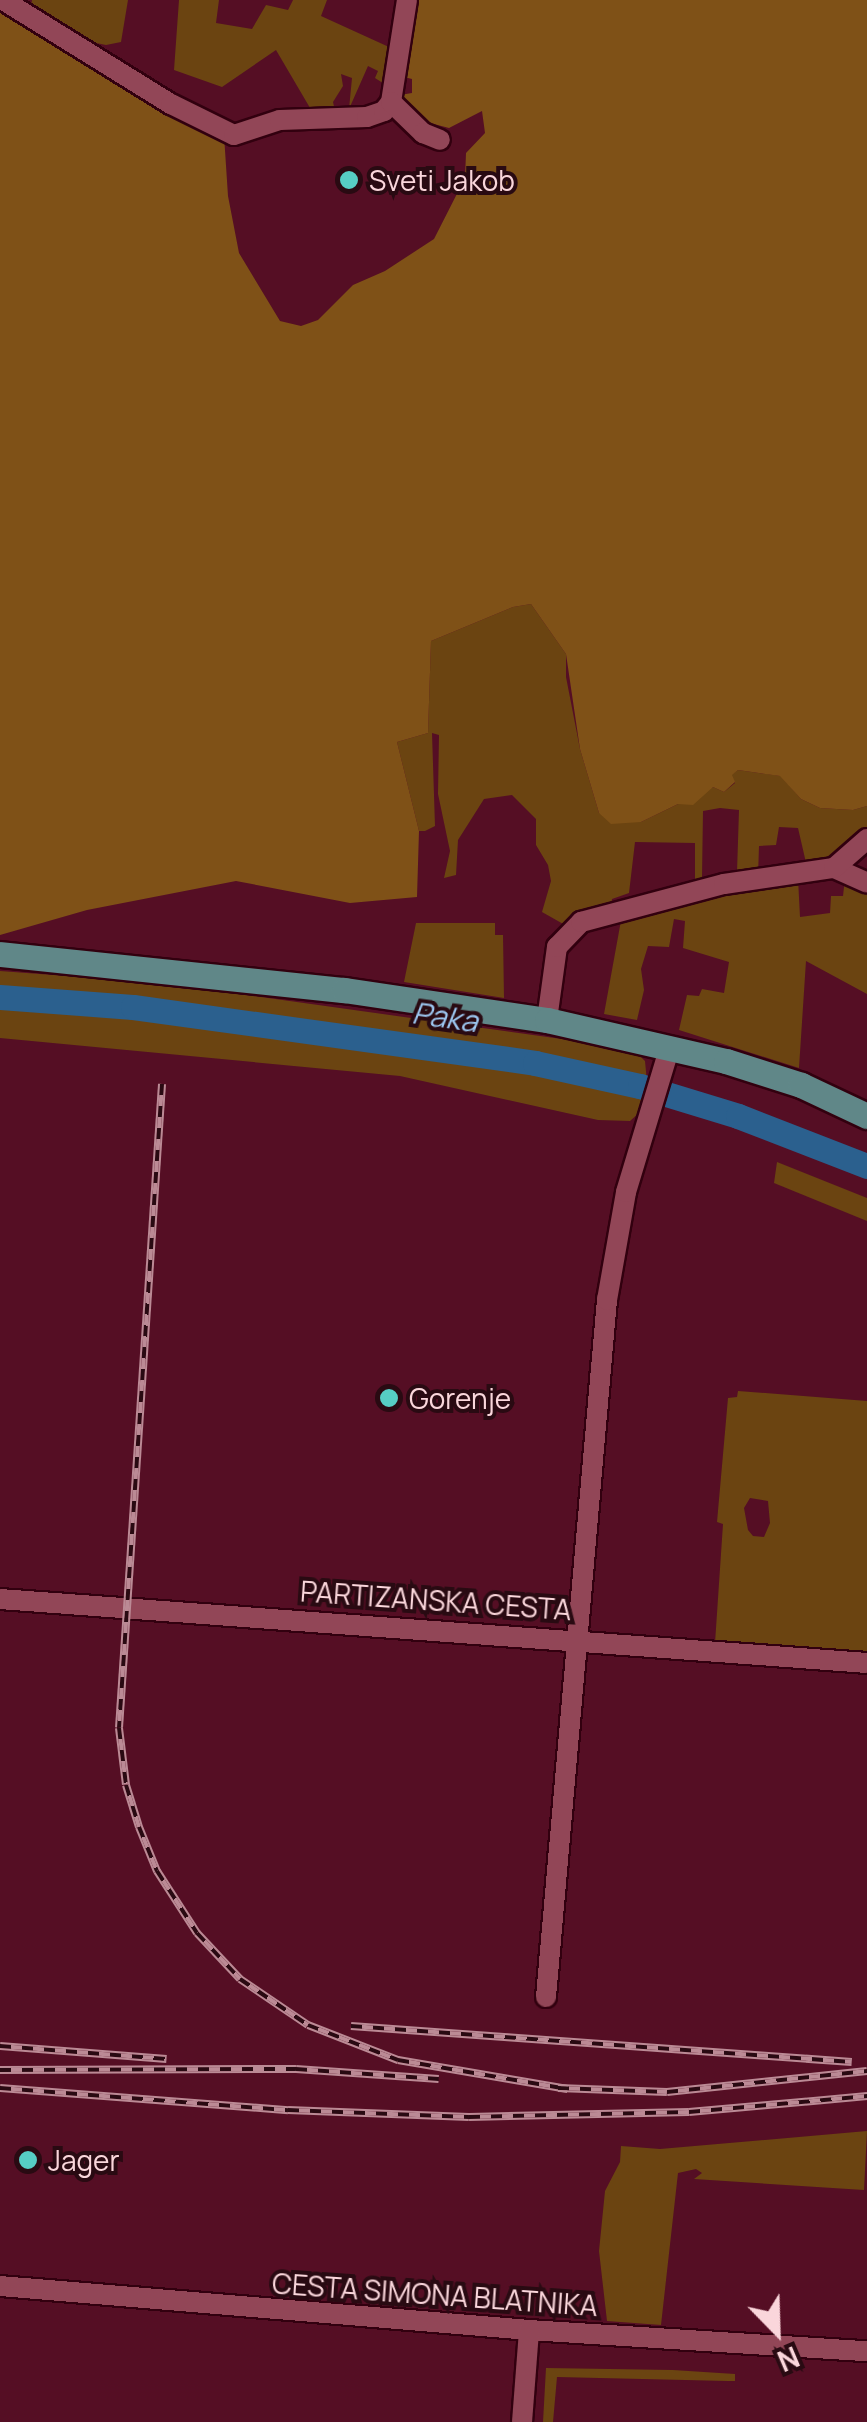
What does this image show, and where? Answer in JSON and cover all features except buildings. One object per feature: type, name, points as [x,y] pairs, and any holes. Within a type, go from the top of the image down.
[{"type":"main road","points":[[0,954],[344,990],[547,1020],[670,1046],[800,1085],[867,1116]]},
{"type":"street","points":[[3,0],[171,104],[234,135],[280,120],[367,117],[384,111],[392,102],[408,0]]},
{"type":"street","points":[[392,102],[423,133],[440,140]]},
{"type":"street","points":[[547,1020],[557,947],[581,922],[724,884],[834,868],[867,839]]},
{"type":"street","points":[[834,868],[867,884]]},
{"type":"street","points":[[546,1997],[607,1300],[626,1192],[670,1046]]},
{"type":"street","name":"PARTIZANSKA CESTA","points":[[0,1599],[867,1663]]},
{"type":"street","name":"CESTA SIMONA BLATNIKA","points":[[0,2286],[529,2330],[867,2351]]},
{"type":"street","points":[[522,2422],[529,2330]]},
{"type":"shaded area","points":[[32,0],[128,0],[121,42],[106,45],[81,40],[31,7]]},
{"type":"shaded area","points":[[179,0],[219,0],[216,23],[252,29],[266,5],[288,10],[293,0],[327,0],[321,16],[389,47],[385,71],[392,74],[389,87],[375,78],[378,71],[368,66],[349,109],[352,78],[341,74],[343,86],[333,102],[335,111],[313,113],[276,50],[222,87],[174,70]]},
{"type":"shaded area","points":[[412,0],[867,0],[867,806],[853,810],[820,808],[801,799],[780,776],[738,770],[732,775],[735,782],[724,792],[713,787],[693,805],[678,804],[641,822],[611,824],[599,813],[580,749],[566,654],[531,604],[513,607],[431,641],[428,733],[397,742],[419,831],[417,897],[350,903],[236,881],[87,910],[0,935],[0,4],[224,135],[228,196],[239,253],[280,321],[301,326],[318,320],[353,285],[385,271],[434,239],[465,178],[466,153],[485,133],[482,111],[449,128],[426,122],[403,107],[400,95],[412,93],[412,79],[400,76]]},
{"type":"shaded area","points":[[531,604],[566,654],[566,677],[580,749],[599,813],[641,822],[713,787],[724,792],[735,783],[731,775],[738,770],[781,776],[801,799],[820,808],[853,810],[867,806],[867,835],[837,860],[807,867],[798,828],[779,827],[776,845],[759,846],[758,877],[695,885],[695,843],[635,842],[629,893],[612,899],[611,909],[565,925],[542,912],[551,881],[548,865],[536,845],[536,819],[512,795],[484,799],[458,840],[456,875],[444,878],[450,851],[438,794],[439,735],[432,733],[435,826],[425,831],[419,831],[397,742],[428,733],[431,641],[513,607]],"holes":[[[739,810],[737,872],[702,878],[703,811]]]},
{"type":"shaded area","points":[[798,878],[800,917],[830,913],[831,896],[843,896],[845,878],[867,886],[867,994],[806,961],[799,1068],[679,1030],[687,995],[699,996],[702,989],[724,993],[729,962],[683,948],[685,921],[674,919],[669,947],[648,946],[641,969],[644,990],[637,1020],[604,1014],[622,915]]},
{"type":"shaded area","points":[[416,923],[495,923],[495,935],[503,935],[504,998],[404,982]]},
{"type":"shaded area","points":[[0,971],[160,983],[569,1040],[640,1056],[645,1061],[647,1082],[520,1053],[141,1002],[0,991]]},
{"type":"shaded area","points":[[0,1000],[108,1008],[460,1055],[643,1094],[639,1113],[630,1121],[598,1120],[400,1076],[0,1038]]},
{"type":"shaded area","points":[[777,1162],[867,1198],[867,1221],[774,1183]]},
{"type":"shaded area","points":[[738,1391],[867,1401],[867,1654],[715,1643],[723,1524],[717,1522],[728,1398],[737,1397]],"holes":[[[750,1498],[768,1501],[770,1523],[764,1537],[753,1536],[744,1508]]]},
{"type":"shaded area","points":[[867,2131],[864,2190],[694,2179],[702,2173],[696,2169],[678,2173],[661,2325],[607,2321],[599,2251],[605,2191],[620,2162],[621,2146],[660,2149]]},
{"type":"shaded area","points":[[546,2368],[735,2374],[735,2381],[557,2377],[553,2422],[543,2422]]},
{"type":"waterway","name":"Paka","points":[[0,997],[133,1007],[535,1063],[640,1086],[738,1116],[867,1166]]},
{"type":"railway","points":[[162,1084],[119,1728],[126,1785],[139,1827],[157,1871],[197,1933],[240,1979],[308,2025],[398,2060],[568,2089]]},
{"type":"railway","points":[[351,2026],[852,2062]]},
{"type":"railway","points":[[0,2046],[166,2059]]},
{"type":"railway","points":[[0,2070],[296,2069],[439,2079]]},
{"type":"railway","points":[[558,2088],[667,2092],[867,2071]]},
{"type":"railway","points":[[0,2088],[288,2110],[469,2117],[689,2112],[867,2096]]},
{"type":"place","name":"Sveti Jakob","points":[[349,180]]},
{"type":"place","name":"Gorenje","points":[[389,1398]]},
{"type":"place","name":"Jager","points":[[28,2160]]}]
